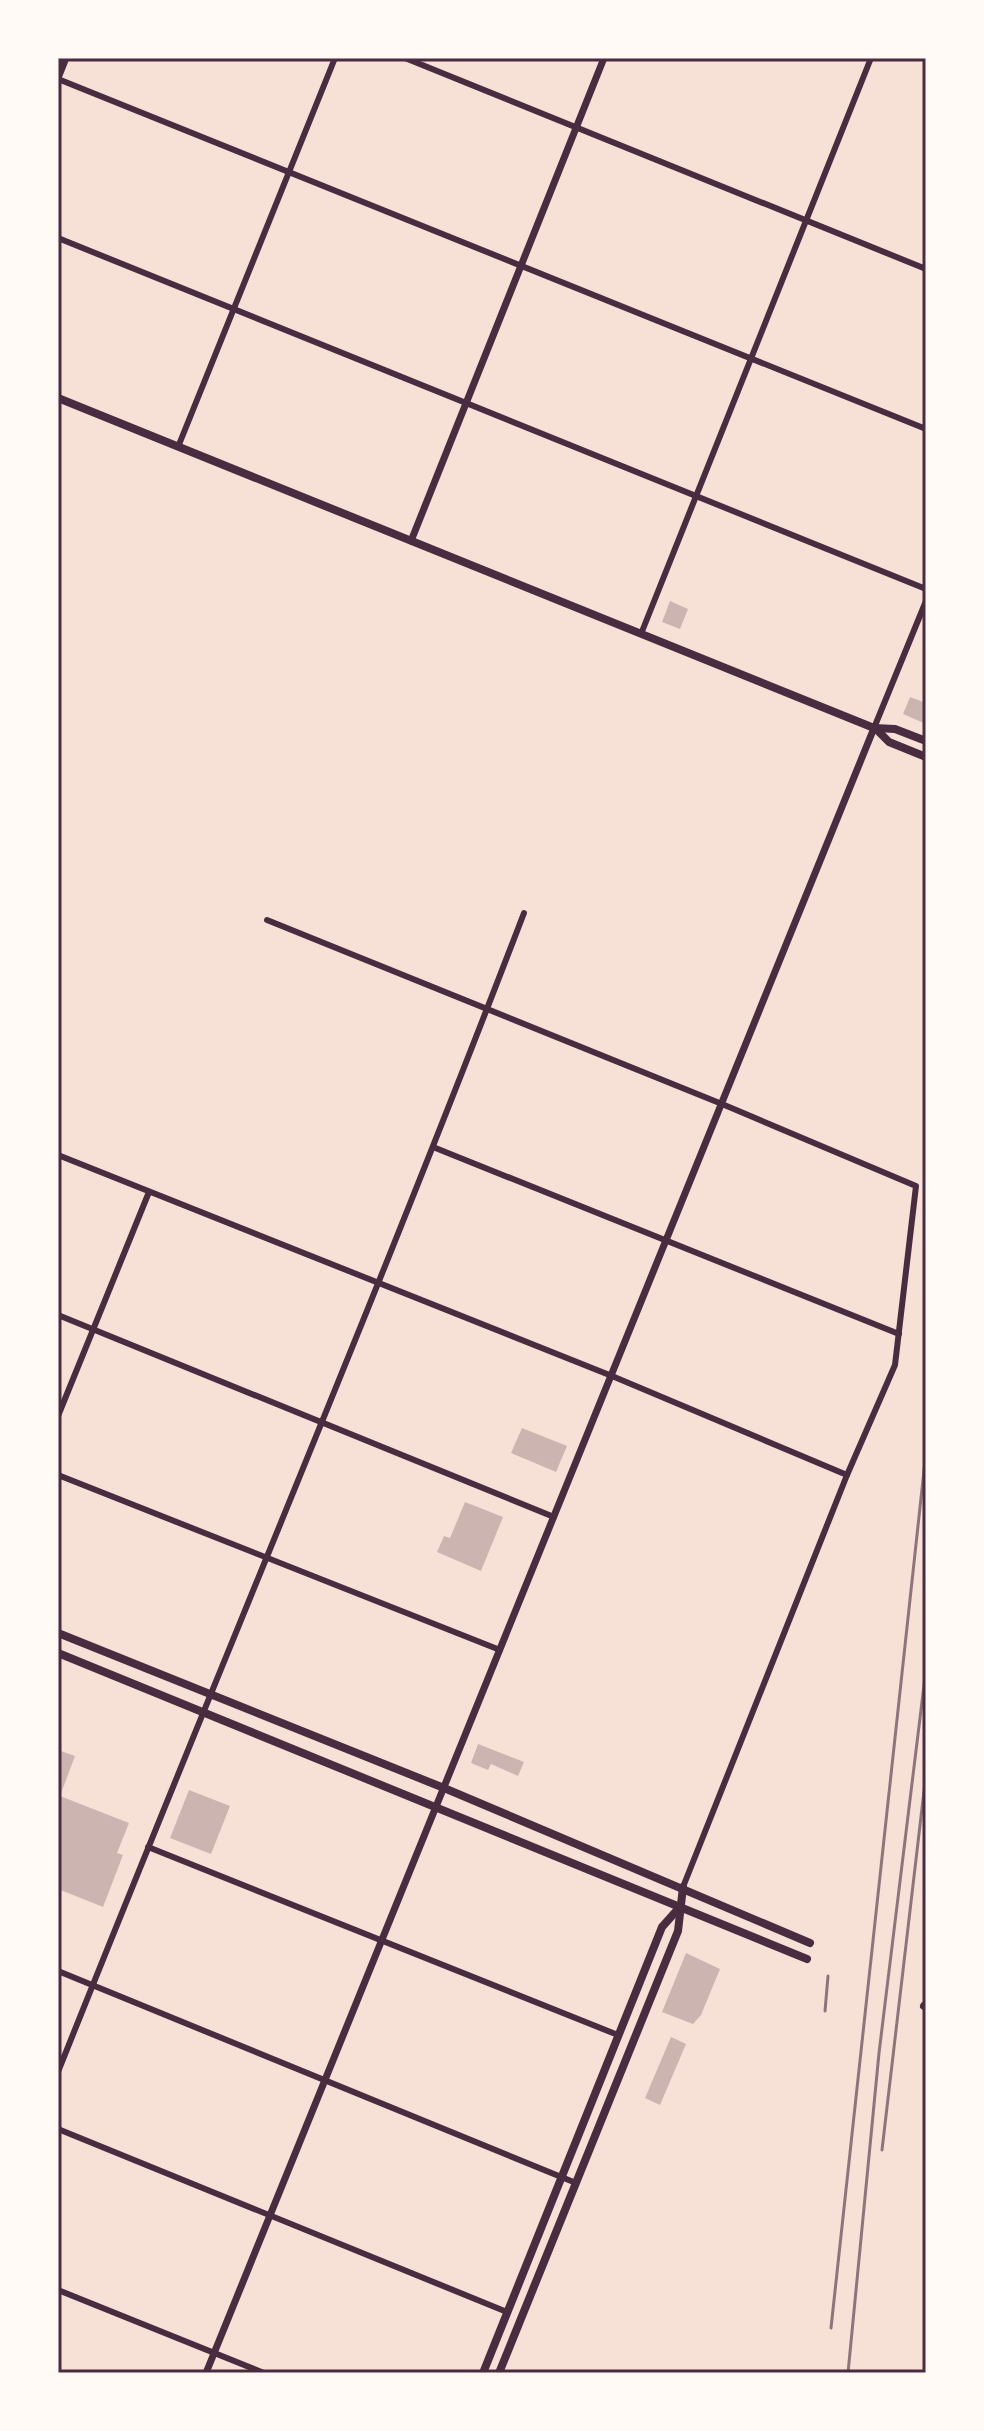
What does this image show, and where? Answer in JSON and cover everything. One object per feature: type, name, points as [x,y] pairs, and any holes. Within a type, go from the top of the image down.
[{"type":"main road","points":[[58,398],[874,728],[895,729],[926,741]]},
{"type":"main road","points":[[874,728],[889,742],[926,757]]},
{"type":"main road","points":[[58,1633],[444,1788],[810,1943]]},
{"type":"main road","points":[[58,1653],[807,1959]]},
{"type":"main road","points":[[499,2373],[678,1931],[683,1887]]},
{"type":"main road","points":[[483,2373],[662,1927],[679,1907]]},
{"type":"street","points":[[66,58],[58,78],[926,429]]},
{"type":"street","points":[[178,447],[335,58]]},
{"type":"street","points":[[405,58],[926,269]]},
{"type":"street","points":[[411,541],[604,58]]},
{"type":"street","points":[[641,634],[871,58]]},
{"type":"street","points":[[58,238],[926,589]]},
{"type":"street","points":[[206,2373],[926,601]]},
{"type":"street","points":[[58,2072],[268,1558],[524,913]]},
{"type":"street","points":[[267,920],[916,1186],[895,1365],[847,1475],[683,1887]]},
{"type":"street","points":[[433,1147],[899,1334]]},
{"type":"street","points":[[58,1155],[612,1376],[847,1475]]},
{"type":"street","points":[[58,1416],[149,1192]]},
{"type":"street","points":[[58,1315],[554,1517]]},
{"type":"street","points":[[58,1475],[500,1650]]},
{"type":"street","points":[[148,1847],[618,2035]]},
{"type":"street","points":[[58,1971],[576,2183]]},
{"type":"street","points":[[58,2129],[507,2312]]},
{"type":"street","points":[[58,2290],[264,2373]]},
{"type":"building","points":[[670,601],[688,609],[680,629],[662,622]]},
{"type":"building","points":[[910,697],[926,703],[926,724],[903,714]]},
{"type":"building","points":[[522,1428],[567,1446],[556,1472],[511,1453]]},
{"type":"building","points":[[465,1502],[503,1517],[481,1571],[437,1552],[444,1536],[450,1538]]},
{"type":"building","points":[[478,1744],[524,1762],[518,1776],[491,1764],[488,1770],[471,1763]]},
{"type":"building","points":[[58,1750],[75,1756],[60,1796],[129,1823],[117,1853],[123,1855],[103,1907],[58,1889]]},
{"type":"building","points":[[189,1790],[230,1806],[211,1854],[170,1838]]},
{"type":"building","points":[[686,1953],[720,1969],[701,2015],[693,2024],[662,2012]]},
{"type":"building","points":[[671,2037],[686,2044],[660,2105],[645,2098]]},
{"type":"railway","points":[[831,2328],[926,1452]]},
{"type":"railway","points":[[848,2373],[879,2053],[926,1669]]},
{"type":"railway","points":[[882,2150],[926,1774]]},
{"type":"railway","points":[[825,2011],[828,1976]]}]
